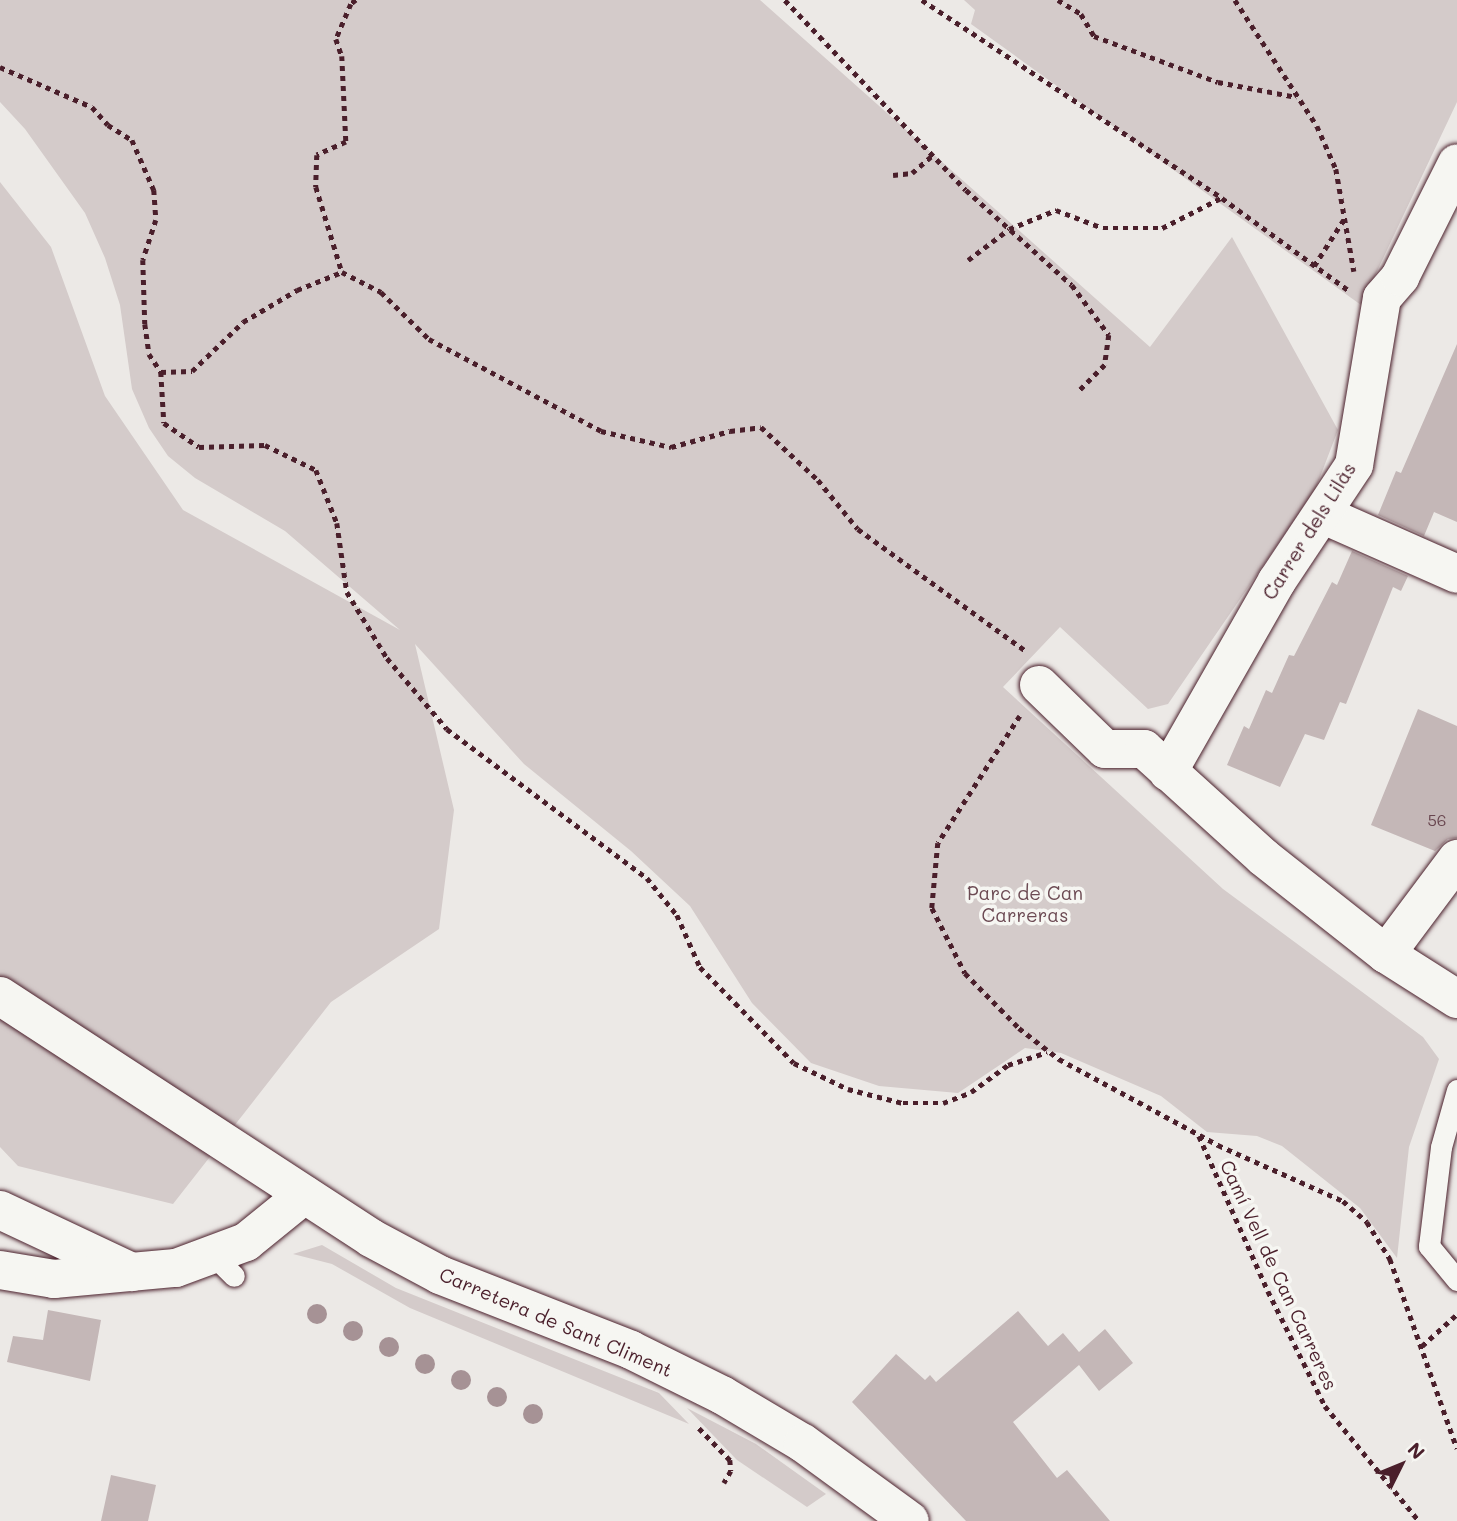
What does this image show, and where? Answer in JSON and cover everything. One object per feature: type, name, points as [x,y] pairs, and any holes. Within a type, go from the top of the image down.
[{"type":"street","name":"Carrer dels Lilàs","points":[[1168,772],[1277,581],[1324,514],[1354,465],[1382,298],[1400,277],[1451,187]]},
{"type":"street","points":[[1324,514],[1457,574]]},
{"type":"street","points":[[1039,685],[1105,749],[1143,749],[1263,858],[1386,954],[1457,999]]},
{"type":"street","points":[[1386,954],[1457,859]]},
{"type":"street","name":"Carretera de Sant Climent","points":[[0,996],[304,1195],[440,1275],[631,1350],[722,1395],[803,1443],[910,1521]]},
{"type":"street","points":[[0,1270],[54,1279],[224,1266],[246,1242],[304,1195]]},
{"type":"street","points":[[6,1226],[134,1273]]},
{"type":"lane","points":[[1457,1090],[1441,1147],[1429,1246],[1457,1280]]},
{"type":"path","points":[[356,0],[336,39],[342,56],[346,142],[317,155],[316,187],[342,272],[381,292],[429,340],[601,431],[671,447],[730,430],[761,427],[818,480],[858,529],[1026,648],[1039,685],[938,843],[932,908],[965,973],[1048,1052],[1199,1135],[1343,1201],[1367,1222],[1390,1259],[1457,1448]]},
{"type":"path","points":[[785,0],[933,155],[1009,229],[1072,285],[1109,335],[1105,365],[1079,391]]},
{"type":"path","points":[[922,0],[1222,198],[1357,296],[1347,215],[1336,169],[1297,97],[1235,0]]},
{"type":"path","points":[[1058,0],[1081,14],[1094,36],[1218,82],[1297,97]]},
{"type":"path","points":[[0,67],[92,107],[108,125],[132,140],[154,190],[156,220],[143,260],[145,324],[149,354],[161,372],[164,423],[199,447],[265,445],[316,470],[337,523],[347,592],[387,658],[447,729],[647,878],[677,915],[700,967],[794,1063],[859,1091],[902,1103],[943,1103],[971,1092],[1008,1065],[1048,1052]]},
{"type":"path","points":[[893,175],[912,173],[933,155]]},
{"type":"path","points":[[968,260],[1009,229],[1056,210],[1103,228],[1162,228],[1222,198]]},
{"type":"path","points":[[1314,265],[1347,215]]},
{"type":"path","points":[[161,372],[192,371],[243,322],[297,290],[342,272]]},
{"type":"path","name":"Camí Vell de Can Carreres","points":[[1199,1135],[1325,1406],[1419,1521]]},
{"type":"path","points":[[1422,1346],[1457,1314]]},
{"type":"path","points":[[691,1420],[730,1460],[731,1471],[724,1483]]},
{"type":"green space","name":"Parc de Can Carreras","points":[[0,0],[760,0],[1150,347],[1232,237],[1338,430],[1315,490],[1168,704],[1148,709],[1060,627],[1003,687],[1223,889],[1423,1037],[1439,1059],[1409,1147],[1397,1258],[1360,1208],[1282,1146],[1257,1136],[1207,1132],[1161,1096],[1061,1053],[1025,1048],[958,1093],[879,1086],[811,1063],[752,1003],[690,906],[631,851],[524,764],[415,644],[454,810],[439,929],[331,1002],[173,1204],[18,1166],[0,1147],[0,182],[51,247],[105,396],[183,510],[400,630],[285,531],[195,478],[168,456],[149,428],[132,389],[120,305],[105,258],[85,213],[25,129],[0,102]]},
{"type":"green space","points":[[964,0],[1457,0],[1457,102],[1361,305],[971,24],[975,10]]},
{"type":"green space","points":[[322,1245],[396,1288],[659,1393],[689,1424],[410,1308],[332,1264],[293,1254]]},
{"type":"green space","points":[[687,1408],[756,1444],[826,1494],[807,1507],[737,1460]]},
{"type":"building","points":[[1457,344],[1457,522],[1434,512],[1424,536],[1378,515],[1396,471],[1401,473]]},
{"type":"building","points":[[1352,551],[1408,576],[1401,591],[1393,587],[1346,704],[1340,702],[1324,740],[1305,734],[1280,787],[1227,765],[1244,726],[1249,729],[1266,690],[1272,693],[1289,655],[1294,656],[1332,582],[1337,585]]},
{"type":"building","points":[[1418,709],[1457,726],[1457,838],[1448,839],[1435,851],[1371,825]]},
{"type":"building","points":[[48,1310],[101,1320],[90,1381],[7,1362],[13,1336],[43,1340]]},
{"type":"building","points":[[1018,1311],[1048,1346],[1063,1333],[1079,1352],[1105,1329],[1133,1363],[1099,1391],[1079,1365],[1013,1422],[1057,1478],[1067,1470],[1110,1521],[966,1521],[852,1402],[896,1354],[925,1380],[930,1375],[936,1382]]},
{"type":"building","points":[[111,1475],[156,1485],[148,1521],[101,1521]]}]
